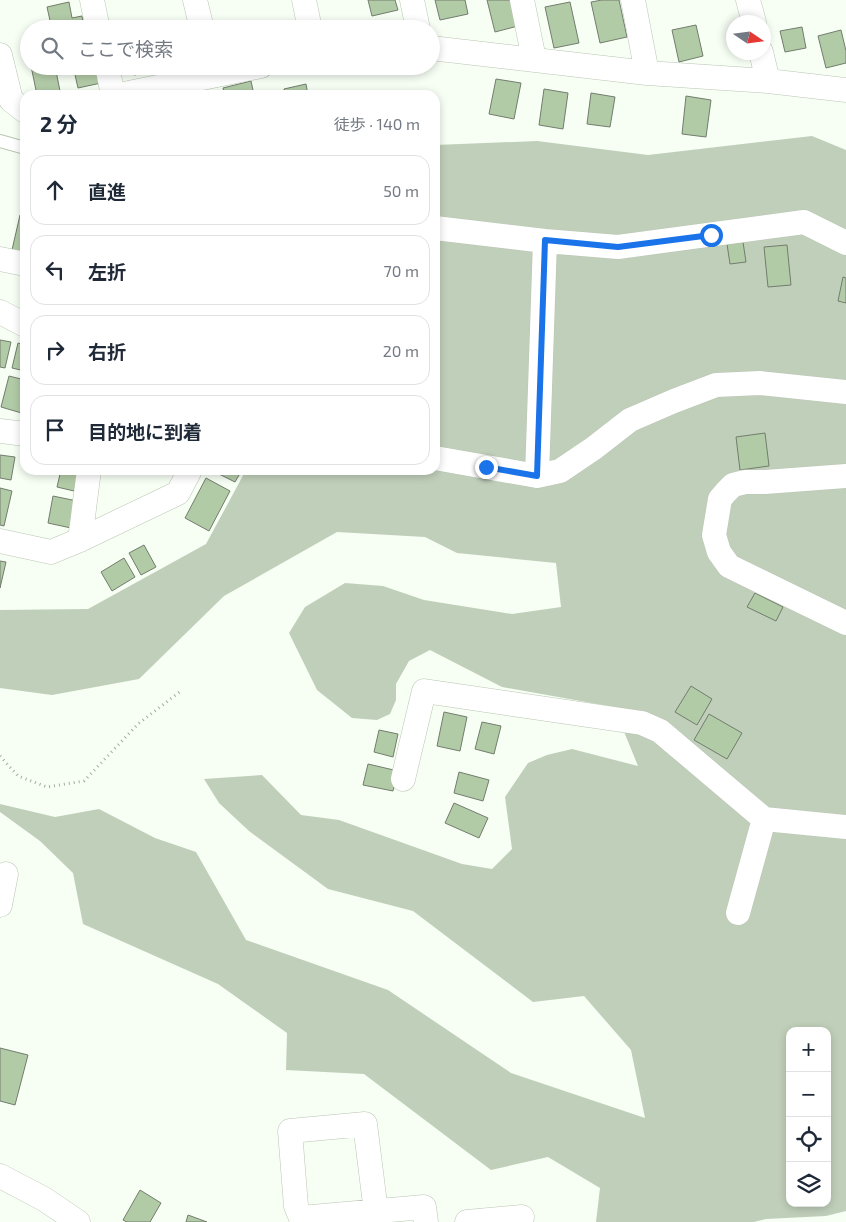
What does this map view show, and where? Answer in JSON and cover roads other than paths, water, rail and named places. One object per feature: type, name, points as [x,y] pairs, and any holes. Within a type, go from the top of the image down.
[{"type":"street","points":[[92,0],[96,20]]},
{"type":"street","points":[[195,0],[200,20]]},
{"type":"street","points":[[304,0],[308,20]]},
{"type":"street","points":[[412,0],[416,20]]},
{"type":"street","points":[[522,0],[534,59]]},
{"type":"street","points":[[633,0],[647,72]]},
{"type":"street","points":[[748,0],[752,15]]},
{"type":"street","points":[[440,49],[647,72],[768,81],[846,90]]},
{"type":"street","points":[[0,55],[11,100],[20,107]]},
{"type":"street","points":[[763,60],[768,81]]},
{"type":"street","points":[[109,75],[112,90]]},
{"type":"street","points":[[139,90],[199,75]]},
{"type":"street","points":[[440,229],[618,247],[804,222],[846,243]]},
{"type":"street","points":[[537,476],[545,240]]},
{"type":"street","points":[[0,259],[20,263]]},
{"type":"street","points":[[0,312],[20,322]]},
{"type":"street","points":[[440,459],[537,476],[560,471],[630,420],[716,386],[760,384],[846,392]]},
{"type":"street","points":[[0,430],[20,433]]},
{"type":"street","points":[[80,540],[88,475]]},
{"type":"street","points":[[0,541],[51,552],[178,493],[187,475]]},
{"type":"street","points":[[846,476],[745,482],[733,486],[720,499],[714,535],[719,552],[729,566],[846,623]]},
{"type":"street","points":[[404,779],[424,691],[642,723],[660,731],[764,819],[846,827]]},
{"type":"street","points":[[738,913],[764,819]]},
{"type":"street","points":[[0,904],[6,874]]},
{"type":"street","points":[[376,1212],[365,1124],[290,1130],[296,1206],[300,1220],[424,1207],[426,1222]]},
{"type":"street","points":[[0,1176],[44,1200],[78,1222]]},
{"type":"street","points":[[466,1222],[522,1217]]},
{"type":"lane","points":[[0,141],[20,147]]}]
